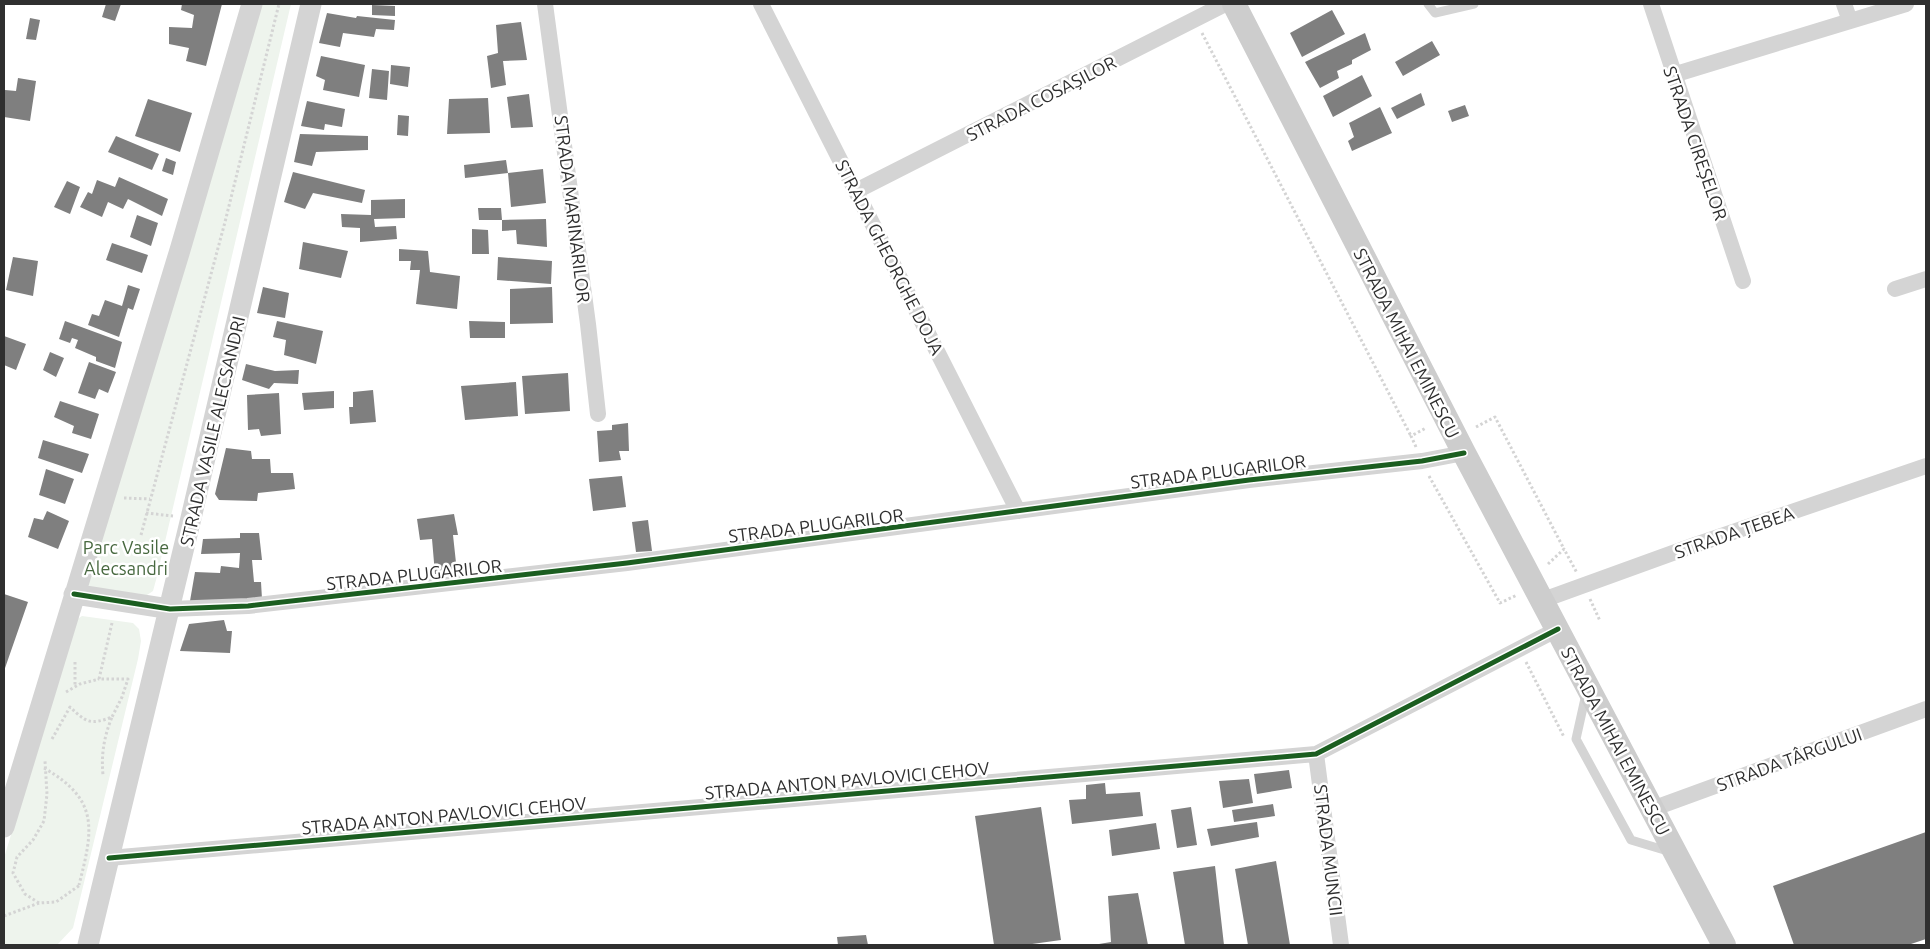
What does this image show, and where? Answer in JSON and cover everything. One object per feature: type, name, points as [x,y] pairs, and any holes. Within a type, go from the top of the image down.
[{"type":"main road","name":"STRADA MIHAI EMINESCU","points":[[1234,4],[1464,453],[1724,945]]},
{"type":"street","points":[[4,827],[180,250],[252,4]]},
{"type":"street","name":"STRADA VASILE ALECSANDRI","points":[[88,945],[170,609],[311,4]]},
{"type":"street","name":"STRADA MARINARILOR","points":[[545,4],[588,324],[598,414]]},
{"type":"street","name":"STRADA GHEORGHE DOJA","points":[[761,4],[1018,511]]},
{"type":"street","name":"STRADA COSAȘILOR","points":[[856,191],[1225,4]]},
{"type":"street","name":"STRADA CIREȘELOR","points":[[1651,4],[1673,75],[1743,281]]},
{"type":"street","points":[[1844,4],[1850,21]]},
{"type":"street","points":[[1673,75],[1906,4]]},
{"type":"street","points":[[1895,289],[1926,279]]},
{"type":"street","name":"STRADA PLUGARILOR","points":[[170,609],[248,606],[523,575],[1249,480],[1422,461],[1464,453]]},
{"type":"street","name":"STRADA ȚEBEA","points":[[1543,600],[1692,546],[1926,466]]},
{"type":"street","points":[[74,594],[170,609]]},
{"type":"street","name":"STRADA ANTON PAVLOVICI CEHOV","points":[[109,858],[1316,754],[1558,629]]},
{"type":"street","name":"STRADA TÂRGULUI","points":[[1652,809],[1926,709]]},
{"type":"street","name":"STRADA MUNCII","points":[[1316,754],[1341,945]]},
{"type":"lane","points":[[1428,4],[1435,13],[1474,4]]},
{"type":"lane","points":[[1588,687],[1576,739],[1631,840],[1675,853]]},
{"type":"path","points":[[141,535],[225,222],[279,4]]},
{"type":"path","points":[[1200,30],[1417,450]]},
{"type":"path","points":[[1476,426],[1495,417],[1579,576]]},
{"type":"path","points":[[1411,436],[1426,428]]},
{"type":"path","points":[[1429,476],[1500,603],[1518,595]]},
{"type":"path","points":[[116,498],[150,499]]},
{"type":"path","points":[[146,513],[180,517]]},
{"type":"path","points":[[1548,564],[1564,549]]},
{"type":"path","points":[[1589,596],[1600,622]]},
{"type":"path","points":[[99,679],[112,623]]},
{"type":"path","points":[[1524,660],[1565,738]]},
{"type":"path","points":[[64,697],[66,690],[99,679],[128,679],[105,734],[102,759],[103,775]]},
{"type":"path","points":[[62,704],[67,713]]},
{"type":"path","points":[[49,745],[70,707],[84,720],[96,723],[112,717]]},
{"type":"path","points":[[39,903],[25,894],[13,873],[17,857],[33,840],[44,821],[47,794],[44,768],[45,753]]},
{"type":"path","points":[[44,768],[61,778],[76,792],[90,827],[79,885]]},
{"type":"path","points":[[4,916],[39,903],[56,902],[85,882]]},
{"type":"green space","name":"Parc Vasile Alecsandri","points":[[258,4],[291,4],[153,591],[144,597],[90,590],[87,583]]},
{"type":"green space","points":[[82,616],[133,623],[139,629],[141,641],[138,659],[73,928],[57,945],[5,945],[4,858],[76,620]]},
{"type":"building","points":[[106,4],[121,4],[115,21],[102,17]]},
{"type":"building","points":[[182,4],[222,4],[206,66],[186,61],[189,48],[169,44],[169,27],[192,28],[194,15],[181,10]]},
{"type":"building","points":[[372,5],[395,6],[395,16],[372,15]]},
{"type":"building","points":[[1332,10],[1345,34],[1302,57],[1290,33]]},
{"type":"building","points":[[327,13],[356,18],[357,16],[395,20],[394,30],[376,29],[374,37],[343,33],[340,47],[319,43]]},
{"type":"building","points":[[30,18],[40,20],[36,40],[26,39]]},
{"type":"building","points":[[521,22],[527,60],[503,61],[506,85],[491,88],[487,56],[498,53],[496,25]]},
{"type":"building","points":[[1365,33],[1371,50],[1352,60],[1352,64],[1337,71],[1339,78],[1320,88],[1305,62]]},
{"type":"building","points":[[1432,41],[1440,55],[1403,76],[1395,62]]},
{"type":"building","points":[[321,56],[365,65],[359,97],[323,90],[325,80],[316,76]]},
{"type":"building","points":[[391,65],[410,67],[408,87],[390,84]]},
{"type":"building","points":[[372,69],[389,71],[387,100],[369,98]]},
{"type":"building","points":[[1362,75],[1372,96],[1333,117],[1323,96]]},
{"type":"building","points":[[18,78],[36,81],[30,121],[4,117],[5,90],[16,91]]},
{"type":"building","points":[[1421,93],[1425,105],[1397,119],[1391,108]]},
{"type":"building","points":[[529,94],[533,127],[511,128],[507,97]]},
{"type":"building","points":[[488,98],[490,133],[447,134],[449,99]]},
{"type":"building","points":[[148,99],[192,113],[180,152],[135,136]]},
{"type":"building","points":[[307,101],[345,109],[342,127],[325,124],[324,130],[301,126]]},
{"type":"building","points":[[1465,105],[1469,116],[1452,122],[1448,111]]},
{"type":"building","points":[[1380,107],[1392,133],[1352,151],[1348,141],[1354,137],[1349,123]]},
{"type":"building","points":[[398,115],[409,116],[408,136],[397,135]]},
{"type":"building","points":[[300,134],[368,136],[368,150],[316,152],[312,166],[294,162]]},
{"type":"building","points":[[116,136],[159,154],[152,170],[108,152]]},
{"type":"building","points":[[166,158],[176,162],[173,175],[162,171]]},
{"type":"building","points":[[506,160],[508,173],[465,178],[464,165]]},
{"type":"building","points":[[543,169],[546,203],[511,207],[508,173]]},
{"type":"building","points":[[293,172],[365,190],[362,203],[313,193],[305,209],[284,202]]},
{"type":"building","points":[[119,177],[168,199],[162,216],[128,199],[123,209],[108,202],[102,217],[80,207],[88,192],[92,194],[97,180],[115,187]]},
{"type":"building","points":[[67,181],[80,187],[70,214],[54,207]]},
{"type":"building","points":[[405,199],[405,218],[374,219],[375,227],[396,226],[397,239],[360,242],[360,228],[342,227],[341,214],[371,215],[371,200]]},
{"type":"building","points":[[478,208],[501,208],[502,220],[479,220]]},
{"type":"building","points":[[137,215],[158,223],[151,246],[130,237]]},
{"type":"building","points":[[546,219],[547,247],[517,244],[516,230],[502,231],[502,220]]},
{"type":"building","points":[[472,229],[488,230],[489,254],[472,254]]},
{"type":"building","points":[[303,242],[348,251],[341,278],[299,269]]},
{"type":"building","points":[[112,243],[148,255],[142,273],[106,260]]},
{"type":"building","points":[[399,249],[428,251],[430,272],[460,276],[457,309],[416,304],[420,270],[410,270],[411,261],[399,261]]},
{"type":"building","points":[[13,257],[38,261],[33,296],[6,290]]},
{"type":"building","points":[[498,257],[552,261],[551,284],[497,280]]},
{"type":"building","points":[[128,285],[140,289],[133,310],[128,308],[119,337],[88,325],[92,314],[99,316],[105,300],[122,306]]},
{"type":"building","points":[[263,287],[289,293],[285,318],[257,313]]},
{"type":"building","points":[[552,287],[553,323],[510,324],[510,289]]},
{"type":"building","points":[[65,321],[122,342],[115,368],[96,361],[96,357],[75,348],[78,340],[72,338],[70,343],[59,339]]},
{"type":"building","points":[[277,321],[323,331],[316,364],[284,355],[286,340],[273,337]]},
{"type":"building","points":[[469,321],[505,322],[505,338],[470,338]]},
{"type":"building","points":[[4,336],[26,344],[16,370],[4,365]]},
{"type":"building","points":[[50,352],[64,358],[56,377],[43,370]]},
{"type":"building","points":[[89,362],[116,372],[108,393],[99,389],[95,399],[78,393]]},
{"type":"building","points":[[246,364],[275,371],[299,370],[298,384],[274,383],[269,389],[242,380]]},
{"type":"building","points":[[568,373],[570,411],[525,414],[522,376]]},
{"type":"building","points":[[516,382],[518,416],[465,420],[461,386]]},
{"type":"building","points":[[373,390],[376,422],[350,424],[349,407],[353,407],[353,392]]},
{"type":"building","points":[[334,391],[334,408],[304,410],[302,393]]},
{"type":"building","points":[[279,393],[281,434],[261,436],[259,429],[248,430],[247,395]]},
{"type":"building","points":[[60,401],[99,414],[91,439],[72,433],[74,426],[54,417]]},
{"type":"building","points":[[628,423],[629,451],[619,451],[621,460],[599,462],[597,431],[612,430],[612,425]]},
{"type":"building","points":[[43,440],[89,454],[82,473],[38,458]]},
{"type":"building","points":[[226,448],[251,451],[252,459],[270,459],[271,473],[293,473],[295,489],[258,493],[257,501],[219,500],[215,494]]},
{"type":"building","points":[[46,469],[74,479],[65,504],[39,495]]},
{"type":"building","points":[[622,476],[626,507],[593,511],[589,479]]},
{"type":"building","points":[[47,511],[69,521],[58,549],[28,537],[34,518],[43,520]]},
{"type":"building","points":[[454,514],[458,535],[453,535],[457,572],[435,574],[432,539],[420,540],[417,519]]},
{"type":"building","points":[[648,520],[652,551],[636,552],[632,522]]},
{"type":"building","points":[[240,533],[259,533],[262,560],[252,560],[254,582],[261,582],[262,599],[190,601],[195,572],[220,573],[221,566],[239,568],[240,553],[201,554],[203,539],[240,538]]},
{"type":"building","points":[[4,594],[28,602],[4,671]]},
{"type":"building","points":[[224,620],[227,631],[232,631],[230,653],[180,651],[189,624]]},
{"type":"building","points":[[1289,770],[1292,788],[1257,794],[1254,774]]},
{"type":"building","points":[[1249,779],[1253,803],[1223,808],[1219,781]]},
{"type":"building","points":[[1105,783],[1106,794],[1140,792],[1143,816],[1072,824],[1069,800],[1086,799],[1086,785]]},
{"type":"building","points":[[1273,804],[1275,816],[1234,822],[1232,810]]},
{"type":"building","points":[[1041,807],[1061,940],[1025,945],[994,945],[975,816]]},
{"type":"building","points":[[1191,807],[1197,845],[1177,848],[1171,810]]},
{"type":"building","points":[[1257,822],[1259,837],[1211,846],[1207,829]]},
{"type":"building","points":[[1156,823],[1160,849],[1112,856],[1109,830]]},
{"type":"building","points":[[1926,832],[1926,939],[1908,945],[1794,945],[1773,886]]},
{"type":"building","points":[[1276,861],[1290,945],[1248,945],[1235,869]]},
{"type":"building","points":[[1215,866],[1224,945],[1185,945],[1173,872]]},
{"type":"building","points":[[1138,893],[1148,945],[1093,945],[1111,942],[1108,896]]},
{"type":"building","points":[[866,935],[868,945],[838,945],[837,937]]},
{"type":"cycle path","points":[[74,594],[170,609],[248,606],[627,563],[1249,480],[1422,461],[1464,453]]},
{"type":"cycle path","points":[[109,858],[1316,754],[1558,629]]}]
